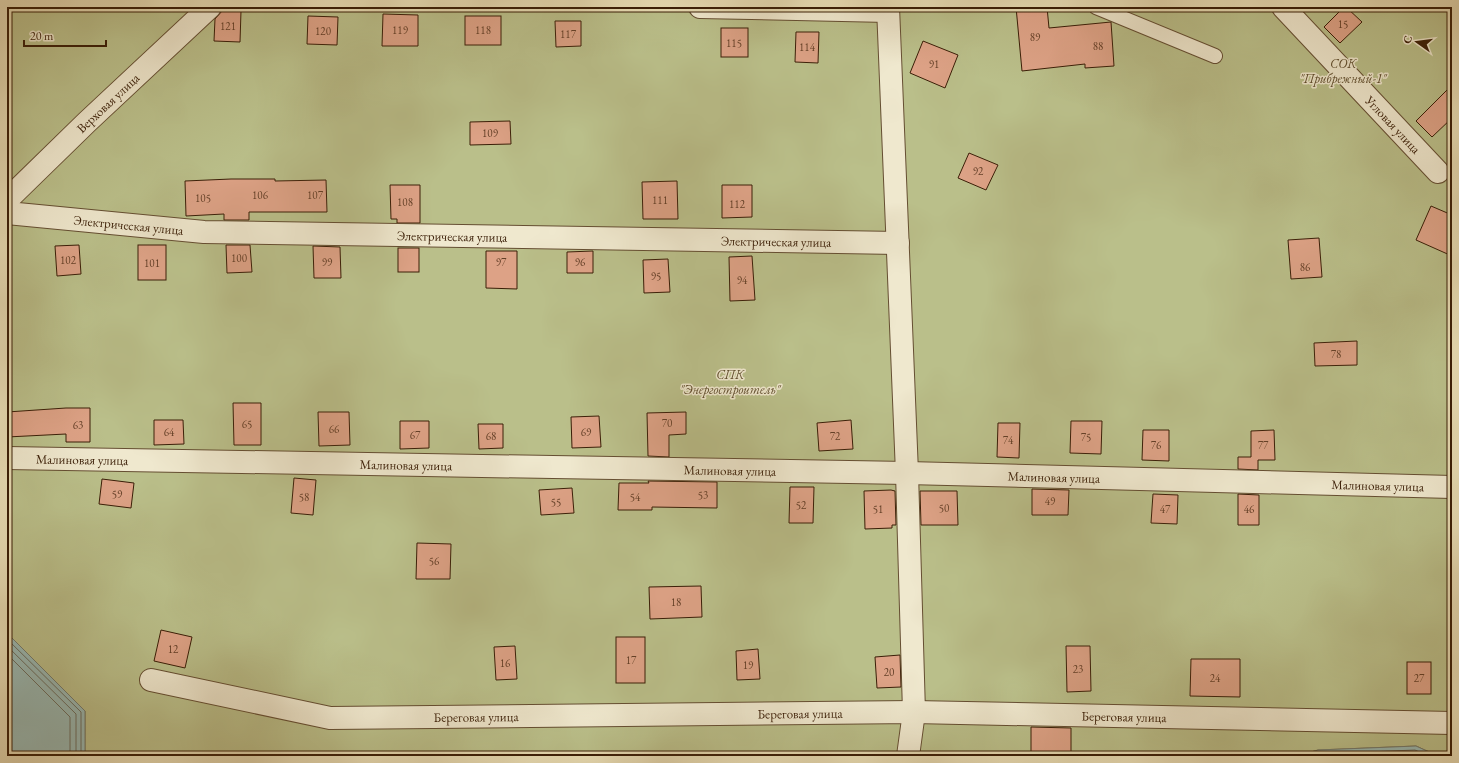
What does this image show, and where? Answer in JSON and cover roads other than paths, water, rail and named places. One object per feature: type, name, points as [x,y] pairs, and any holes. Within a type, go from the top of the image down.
[{"type":"street","name":"Верховая улица","points":[[7,200],[87,122],[210,7]]},
{"type":"street","points":[[700,7],[888,9],[907,473],[914,712],[908,756]]},
{"type":"street","name":"Угловая улица","points":[[1283,7],[1438,172]]},
{"type":"street","name":"Электрическая улица","points":[[7,213],[204,232],[898,243]]},
{"type":"street","name":"Малиновая улица","points":[[7,458],[907,473],[1452,487]]},
{"type":"street","name":"Береговая улица","points":[[151,680],[330,718],[914,712],[1452,723]]},
{"type":"lane","points":[[1096,7],[1216,56]]},
{"type":"water","points":[[7,633],[85,711],[85,756],[7,756]]},
{"type":"water","points":[[1416,746],[1438,756],[1297,756],[1318,750]]},
{"type":"park label","name":"СОК \"Прибрежный-1\"","points":[[1343,70]]},
{"type":"park label","name":"СПК \"Энергостроитель\"","points":[[730,382]]}]
